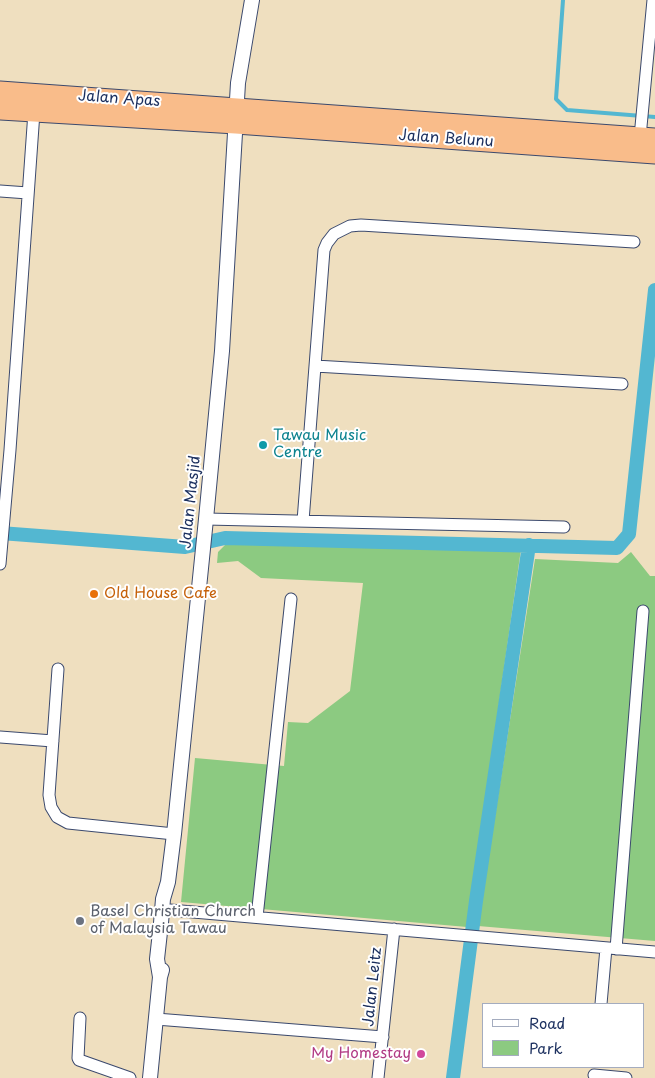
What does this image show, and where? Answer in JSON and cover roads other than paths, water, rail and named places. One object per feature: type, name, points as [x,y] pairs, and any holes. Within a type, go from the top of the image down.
[{"type":"highway","name":"Jalan Apas","points":[[0,91],[237,116]]},
{"type":"highway","name":"Jalan Apas","points":[[0,110],[237,116]]},
{"type":"highway","name":"Jalan Belunu","points":[[237,116],[645,127]]},
{"type":"highway","name":"Jalan Belunu","points":[[237,116],[655,154]]},
{"type":"street","name":"Jalan Masjid","points":[[160,977],[157,959],[163,899],[168,882],[174,834],[222,351],[241,63],[252,0]]},
{"type":"street","points":[[645,127],[653,0]]},
{"type":"street","points":[[0,564],[4,526],[5,450],[34,112]]},
{"type":"street","points":[[0,191],[28,192]]},
{"type":"street","points":[[303,521],[324,250],[334,234],[341,229],[360,224],[634,242]]},
{"type":"street","points":[[315,366],[622,384]]},
{"type":"street","points":[[206,524],[303,521],[564,527]]},
{"type":"street","points":[[257,917],[291,599]]},
{"type":"street","points":[[601,1003],[611,948],[643,612]]},
{"type":"street","points":[[58,669],[49,795],[51,808],[58,817],[68,823],[174,834]]},
{"type":"street","points":[[0,736],[53,741]]},
{"type":"street","name":"Jalan Masjid","points":[[150,1078],[160,977],[165,960],[170,910],[171,898],[168,882]]},
{"type":"street","points":[[170,910],[655,952]]},
{"type":"street","name":"Jalan Leitz","points":[[378,1078],[394,929]]},
{"type":"street","points":[[80,1018],[79,1060],[130,1078]]},
{"type":"street","points":[[156,1019],[383,1037]]},
{"type":"street","points":[[594,1073],[626,1078]]},
{"type":"waterway","points":[[563,0],[556,99],[567,110],[655,117]]},
{"type":"waterway","points":[[0,533],[185,547],[225,538],[617,548],[629,534],[655,290]]},
{"type":"waterway","points":[[453,1078],[476,901],[529,545]]},
{"type":"place","name":"Tawau Music Centre","points":[[263,445]]},
{"type":"place","name":"Old House Cafe","points":[[94,594]]},
{"type":"place","name":"Basel Christian Church of Malaysia Tawau","points":[[80,921]]},
{"type":"place","name":"My Homestay","points":[[421,1054]]}]
